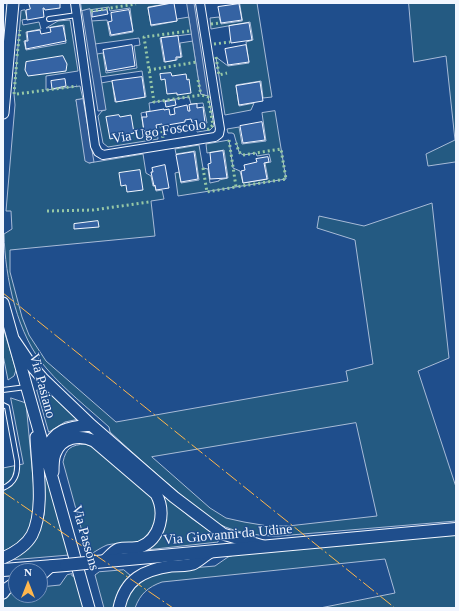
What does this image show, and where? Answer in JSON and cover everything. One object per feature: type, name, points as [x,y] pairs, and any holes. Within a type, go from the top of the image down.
[{"type":"main road","name":"Via Giovanni da Udine","points":[[3,570],[456,529]]},
{"type":"street","points":[[3,113],[13,3]]},
{"type":"street","name":"Via Ugo Foscolo","points":[[75,3],[95,146],[98,152],[103,155],[215,137],[219,134],[220,129],[200,3]]},
{"type":"street","name":"Via Pasiano","points":[[3,303],[52,477]]},
{"type":"street","points":[[14,340],[31,365],[43,379],[91,425],[174,497],[223,534],[265,547]]},
{"type":"street","points":[[27,387],[28,381],[31,378],[37,377],[43,379]]},
{"type":"street","points":[[3,558],[13,554],[24,544],[31,536],[37,522],[39,494],[34,414]]},
{"type":"street","points":[[44,452],[48,443],[59,432],[76,426],[91,425]]},
{"type":"street","points":[[52,477],[54,456],[57,450],[68,439],[76,436],[84,437],[94,441],[156,494],[159,501],[161,517],[154,536],[148,542],[139,547],[118,549],[100,561]]},
{"type":"street","name":"Via Passons","points":[[52,477],[89,608]]},
{"type":"street","points":[[119,608],[125,590],[143,574],[155,568],[193,564],[211,552]]},
{"type":"street","points":[[48,569],[52,566]]},
{"type":"lane","points":[[49,19],[77,15]]},
{"type":"lane","points":[[3,390],[27,387]]},
{"type":"lane","points":[[3,405],[7,407],[18,469],[16,477],[12,483],[3,488]]},
{"type":"shaded area","points":[[81,3],[172,3],[148,7],[151,26],[189,17],[192,34],[160,38],[164,62],[177,60],[177,58],[182,57],[180,43],[193,41],[201,94],[208,96],[214,126],[210,130],[197,132],[196,126],[207,123],[203,103],[191,104],[189,97],[149,103],[150,111],[141,113],[144,132],[157,132],[158,139],[108,147],[103,143],[98,116],[105,110],[101,83],[112,81],[115,102],[146,97],[142,71],[100,77],[97,54],[103,53],[106,73],[137,68],[134,46],[140,45],[139,38],[95,44],[91,21],[107,20],[110,36],[133,32],[130,8],[110,11],[109,7],[82,11]]},
{"type":"shaded area","points":[[187,3],[194,3],[208,96],[201,94]]},
{"type":"shaded area","points":[[240,3],[257,3],[272,97],[263,98],[261,81],[236,85],[239,106],[254,103],[251,110],[225,115],[216,57],[228,66],[249,63],[246,42],[253,40],[250,22],[211,29],[210,18],[219,17],[221,24],[242,21]]},
{"type":"shaded area","points":[[409,3],[456,3],[455,162],[428,166],[426,154],[455,140],[446,56],[414,62]]},
{"type":"shaded area","points":[[90,9],[106,110],[98,111],[82,11]]},
{"type":"shaded area","points":[[25,10],[27,19],[22,20],[23,25],[39,22],[41,29],[26,32],[27,40],[24,41],[26,50],[66,43],[64,25],[46,28],[58,21],[70,20],[78,71],[46,76],[46,90],[80,86],[83,99],[76,100],[89,163],[143,154],[146,173],[151,176],[153,186],[155,186],[156,191],[162,190],[164,199],[151,201],[155,236],[10,250],[10,272],[22,317],[29,335],[46,361],[116,422],[348,381],[346,371],[373,364],[355,240],[317,228],[319,216],[364,226],[432,203],[449,358],[418,371],[456,487],[456,521],[279,536],[252,534],[234,530],[209,519],[197,510],[110,432],[109,427],[69,392],[47,369],[28,340],[20,323],[10,287],[5,251],[4,234],[12,229],[11,211],[6,211],[21,11]],"holes":[[[356,423],[377,516],[288,526],[268,526],[226,518],[210,508],[152,457]]]},
{"type":"shaded area","points":[[83,99],[94,162],[89,163],[85,161],[76,100]]},
{"type":"shaded area","points":[[275,111],[286,179],[178,196],[175,173],[179,172],[181,183],[199,180],[195,151],[176,154],[175,149],[199,145],[203,168],[208,169],[210,183],[228,178],[224,150],[207,153],[206,144],[229,140],[233,168],[240,171],[243,183],[268,179],[265,163],[271,162],[269,154],[257,156],[256,153],[243,155],[239,152],[234,134],[228,133],[227,129],[239,127],[242,144],[266,141],[262,113]]},
{"type":"shaded area","points":[[3,327],[16,370],[14,376],[8,380],[3,355]]},
{"type":"shaded area","points":[[37,390],[43,390],[55,395],[79,419],[65,422],[49,432]]},
{"type":"shaded area","points":[[11,398],[26,403],[35,500],[33,524],[21,541],[3,552],[3,468],[23,464]]},
{"type":"shaded area","points":[[85,444],[97,449],[138,484],[156,503],[156,518],[149,532],[143,539],[130,543],[107,545],[91,554],[88,553],[63,462],[66,453],[70,448],[76,445]]},
{"type":"shaded area","points":[[41,456],[69,555],[10,560],[37,535],[44,515]]},
{"type":"shaded area","points":[[164,495],[191,518],[219,537],[218,542],[146,550],[166,510]]},
{"type":"shaded area","points":[[456,534],[456,608],[320,608],[395,593],[385,559],[162,582],[145,592],[139,599],[135,608],[123,608],[130,592],[141,580],[167,570],[215,566],[228,557],[237,554]]},
{"type":"shaded area","points":[[124,570],[131,576],[118,592],[113,608],[104,608],[95,575],[99,572]]},
{"type":"shaded area","points":[[72,574],[72,576],[75,576],[84,608],[3,608],[3,601],[8,593],[8,603],[48,603],[48,586],[60,585],[67,575]]},
{"type":"building","points":[[29,3],[60,3],[60,8],[45,10],[43,8],[44,17],[27,20],[26,10],[30,9]]},
{"type":"building","points":[[174,3],[177,21],[151,25],[148,8]]},
{"type":"building","points":[[239,4],[242,20],[221,23],[218,7]]},
{"type":"building","points":[[107,10],[108,14],[92,17],[92,12]]},
{"type":"building","points":[[129,10],[133,31],[111,35],[108,22],[112,21],[111,13]]},
{"type":"building","points":[[249,23],[252,40],[231,43],[229,26]]},
{"type":"building","points":[[63,26],[66,41],[26,49],[25,41],[28,41],[27,32],[40,30],[41,34],[51,32],[50,28]]},
{"type":"building","points":[[178,36],[181,57],[176,57],[176,60],[165,62],[161,38]]},
{"type":"building","points":[[132,45],[135,66],[107,71],[103,50]]},
{"type":"building","points":[[246,45],[249,62],[228,65],[225,49]]},
{"type":"building","points":[[63,56],[67,64],[66,71],[28,76],[25,70],[26,62]]},
{"type":"building","points":[[171,73],[172,76],[186,74],[187,80],[189,79],[191,93],[177,95],[177,93],[167,94],[165,79],[161,80],[160,74]]},
{"type":"building","points":[[142,77],[145,97],[116,102],[112,81]]},
{"type":"building","points":[[65,79],[66,86],[52,89],[51,81]]},
{"type":"building","points":[[260,82],[263,101],[239,105],[236,86]]},
{"type":"building","points":[[175,100],[176,105],[166,107],[165,102]]},
{"type":"building","points":[[197,104],[197,108],[203,107],[205,123],[193,125],[191,119],[185,120],[185,122],[162,126],[162,124],[156,125],[157,131],[149,133],[149,131],[144,131],[142,117],[147,117],[146,112],[169,109],[170,115],[175,114],[174,108],[187,105],[188,111],[190,111],[189,105]]},
{"type":"building","points":[[119,115],[120,117],[131,115],[134,133],[110,139],[106,117]]},
{"type":"building","points":[[262,122],[265,140],[243,143],[240,126]]},
{"type":"building","points":[[223,151],[227,178],[210,179],[208,164],[211,163],[210,153]]},
{"type":"building","points":[[194,152],[198,179],[181,182],[176,155]]},
{"type":"building","points":[[268,157],[269,162],[264,163],[267,179],[243,183],[241,171],[245,170],[244,165],[257,162],[256,159]]},
{"type":"building","points":[[165,165],[169,188],[156,190],[151,172],[153,172],[152,168]]},
{"type":"building","points":[[140,170],[143,190],[127,192],[126,185],[121,186],[119,173]]},
{"type":"building","points":[[98,221],[99,227],[74,229],[74,224]]},
{"type":"hedge","points":[[91,11],[136,4]]},
{"type":"hedge","points":[[211,24],[220,23]]},
{"type":"hedge","points":[[17,56],[20,30]]},
{"type":"hedge","points":[[189,31],[144,37],[154,102],[201,95],[208,97],[213,125],[209,129],[205,130]]},
{"type":"hedge","points":[[214,44],[230,42]]},
{"type":"hedge","points":[[216,57],[219,75],[227,73]]},
{"type":"hedge","points":[[14,94],[17,59]]},
{"type":"hedge","points":[[149,70],[197,62]]},
{"type":"hedge","points":[[198,80],[201,95]]},
{"type":"hedge","points":[[17,94],[77,86]]},
{"type":"hedge","points":[[161,126],[163,138]]},
{"type":"hedge","points":[[229,140],[236,187],[286,179],[281,149],[243,155],[239,152],[236,143]]},
{"type":"hedge","points":[[203,168],[207,192],[236,187]]},
{"type":"hedge","points":[[47,211],[93,210],[149,202]]},
{"type":"power","points":[[3,293],[395,608]]},
{"type":"power","points":[[3,492],[173,608]]}]
